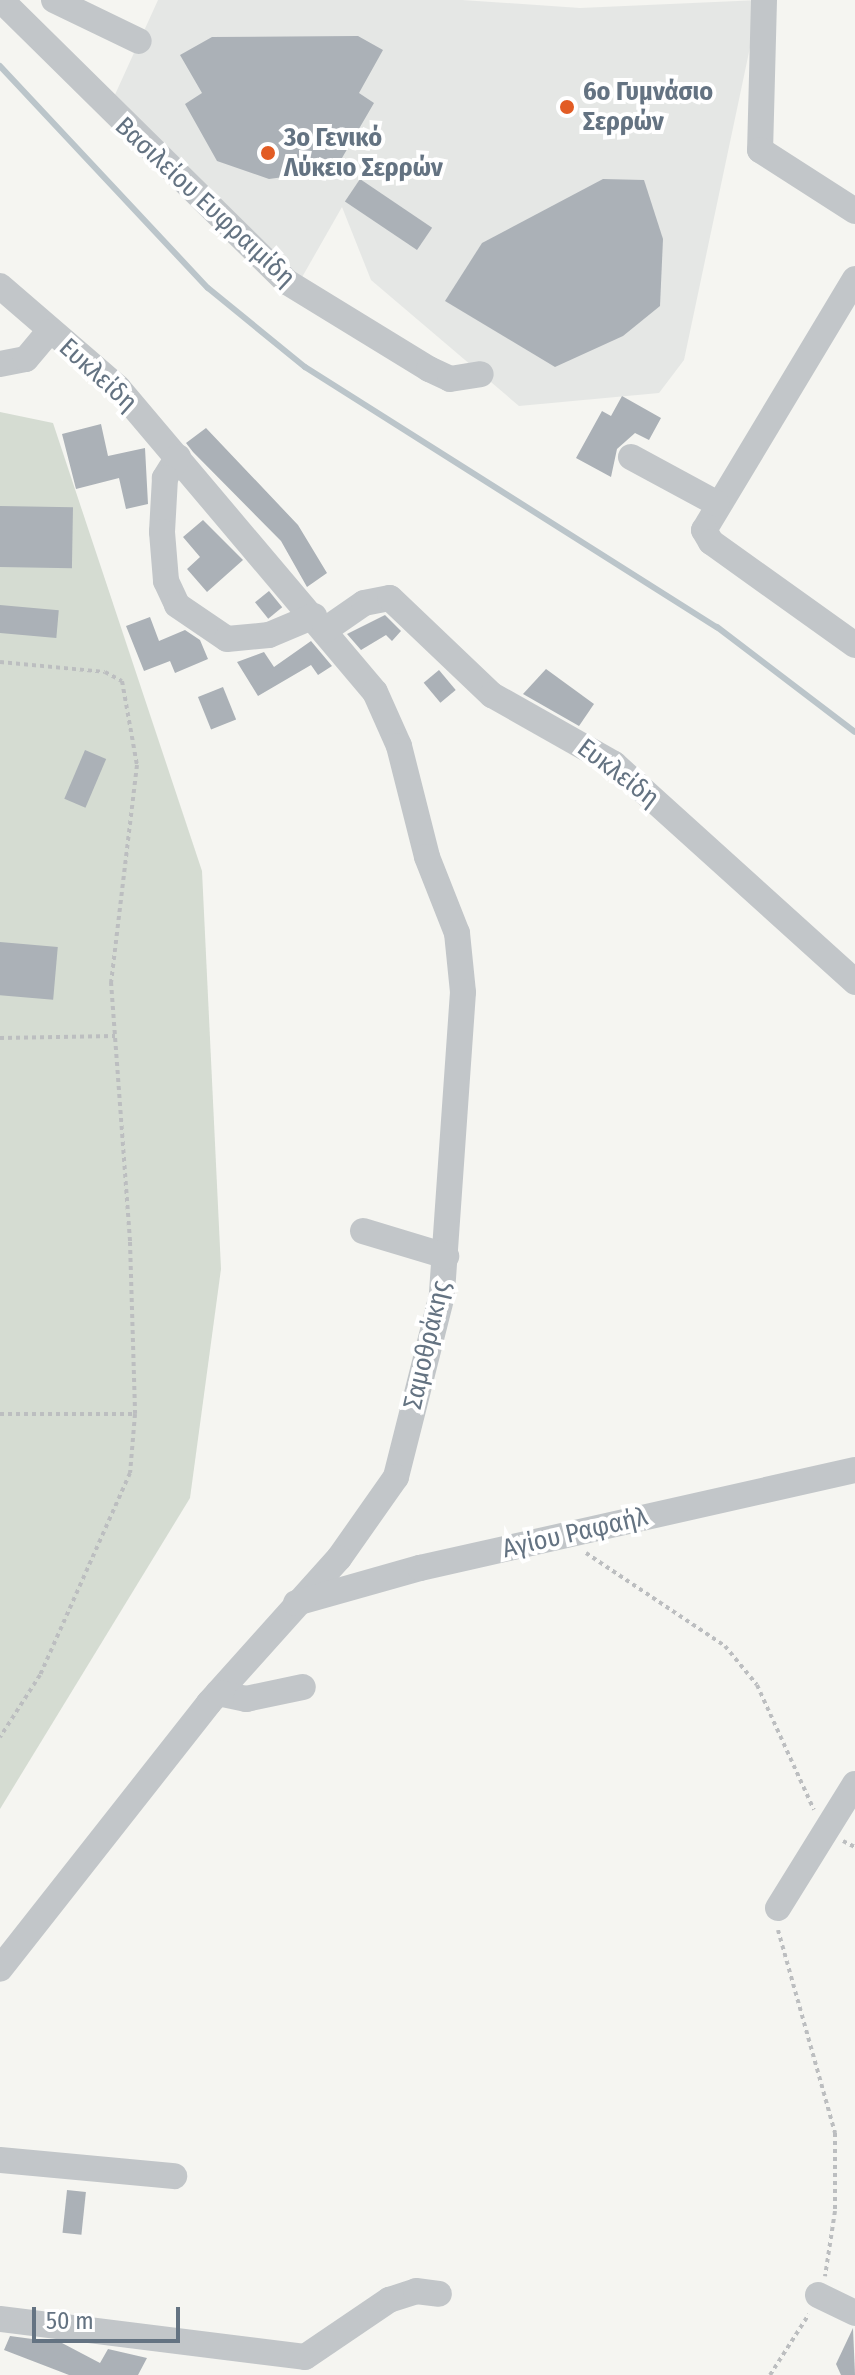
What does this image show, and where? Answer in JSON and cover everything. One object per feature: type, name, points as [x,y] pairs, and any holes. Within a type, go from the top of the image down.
[{"type":"street","name":"Βασιλείου Ευφραιμίδη","points":[[1,0],[287,282],[450,379],[481,374]]},
{"type":"street","points":[[54,0],[139,41]]},
{"type":"street","points":[[764,0],[760,150],[855,211]]},
{"type":"street","points":[[855,279],[710,515],[711,542],[855,645]]},
{"type":"street","name":"Ευκλείδη","points":[[0,286],[49,332],[112,381],[320,623],[364,603],[390,598],[492,695],[614,764],[855,982]]},
{"type":"street","points":[[0,364],[26,359],[49,332]]},
{"type":"street","points":[[178,457],[165,478],[162,532],[166,581],[177,605],[227,639],[269,635],[320,623]]},
{"type":"street","points":[[631,457],[710,515]]},
{"type":"street","name":"Σαμοθράκης","points":[[0,1969],[218,1693],[339,1558],[396,1477],[440,1306],[446,1256],[461,955],[385,711],[320,623]]},
{"type":"street","points":[[363,1231],[446,1256]]},
{"type":"street","name":"Αγίου Ραφαήλ","points":[[296,1603],[561,1537],[855,1470]]},
{"type":"street","points":[[339,1558],[358,1587]]},
{"type":"street","points":[[218,1693],[246,1699],[303,1687]]},
{"type":"street","points":[[778,1908],[855,1784]]},
{"type":"street","points":[[0,2160],[174,2176]]},
{"type":"street","points":[[0,2319],[305,2357],[389,2300],[416,2291],[439,2294]]},
{"type":"street","points":[[818,2295],[855,2313]]},
{"type":"path","points":[[0,662],[105,672],[128,692],[137,765],[111,982],[135,1414],[130,1473],[89,1571],[40,1675],[0,1737]]},
{"type":"path","points":[[0,1038],[115,1036]]},
{"type":"path","points":[[0,1414],[135,1414]]},
{"type":"path","points":[[561,1537],[725,1646],[757,1685],[825,1832]]},
{"type":"path","points":[[770,2375],[818,2295],[835,2211],[835,2133],[778,1935],[778,1908]]},
{"type":"shaded area","name":"6ο Γυμνάσιο Σερρών","points":[[158,0],[462,0],[580,8],[760,0],[684,360],[659,393],[519,406],[371,280],[342,207],[301,279],[113,99]]},
{"type":"shaded area","points":[[0,412],[53,423],[202,871],[221,1269],[190,1498],[0,1809]]},
{"type":"building","points":[[358,36],[383,50],[359,93],[374,103],[335,170],[269,179],[217,161],[185,104],[202,93],[180,55],[212,37]]},
{"type":"building","points":[[360,179],[432,228],[417,250],[345,201]]},
{"type":"building","points":[[603,179],[644,180],[663,239],[660,306],[623,336],[555,367],[445,301],[482,243]]},
{"type":"building","points":[[622,396],[661,418],[649,440],[635,433],[617,449],[611,477],[576,458],[602,411],[611,416]]},
{"type":"building","points":[[101,424],[108,456],[145,448],[148,504],[126,509],[119,478],[76,489],[62,434]]},
{"type":"building","points":[[206,428],[298,525],[327,573],[307,587],[281,541],[193,452],[186,443]]},
{"type":"building","points":[[0,506],[73,507],[72,568],[0,567]]},
{"type":"building","points":[[203,520],[243,560],[207,592],[187,569],[200,557],[183,537]]},
{"type":"building","points":[[269,591],[282,607],[268,619],[255,602]]},
{"type":"building","points":[[0,605],[59,610],[56,638],[0,633]]},
{"type":"building","points":[[385,615],[401,631],[392,641],[386,635],[361,650],[347,634]]},
{"type":"building","points":[[150,617],[159,641],[185,630],[200,640],[208,659],[175,673],[170,661],[144,671],[126,626]]},
{"type":"building","points":[[311,641],[332,666],[318,675],[311,665],[258,696],[237,662],[264,652],[274,667]]},
{"type":"building","points":[[546,669],[594,704],[579,726],[523,694]]},
{"type":"building","points":[[439,670],[456,690],[440,703],[424,683]]},
{"type":"building","points":[[223,687],[236,719],[211,730],[198,697]]},
{"type":"building","points":[[85,750],[106,759],[85,808],[64,799]]},
{"type":"building","points":[[0,942],[58,947],[53,1000],[0,995]]},
{"type":"building","points":[[67,2190],[86,2192],[81,2235],[63,2233]]},
{"type":"building","points":[[853,2328],[855,2375],[841,2375],[836,2364]]},
{"type":"building","points":[[10,2336],[62,2343],[100,2363],[108,2349],[147,2358],[138,2375],[69,2375],[4,2350]]},
{"type":"waterway","points":[[0,66],[208,288],[305,367],[717,627],[855,732]]},
{"type":"place","name":"6ο Γυμνάσιο Σερρών","points":[[567,107]]},
{"type":"place","name":"3ο Γενικό Λύκειο Σερρών","points":[[268,153]]}]
